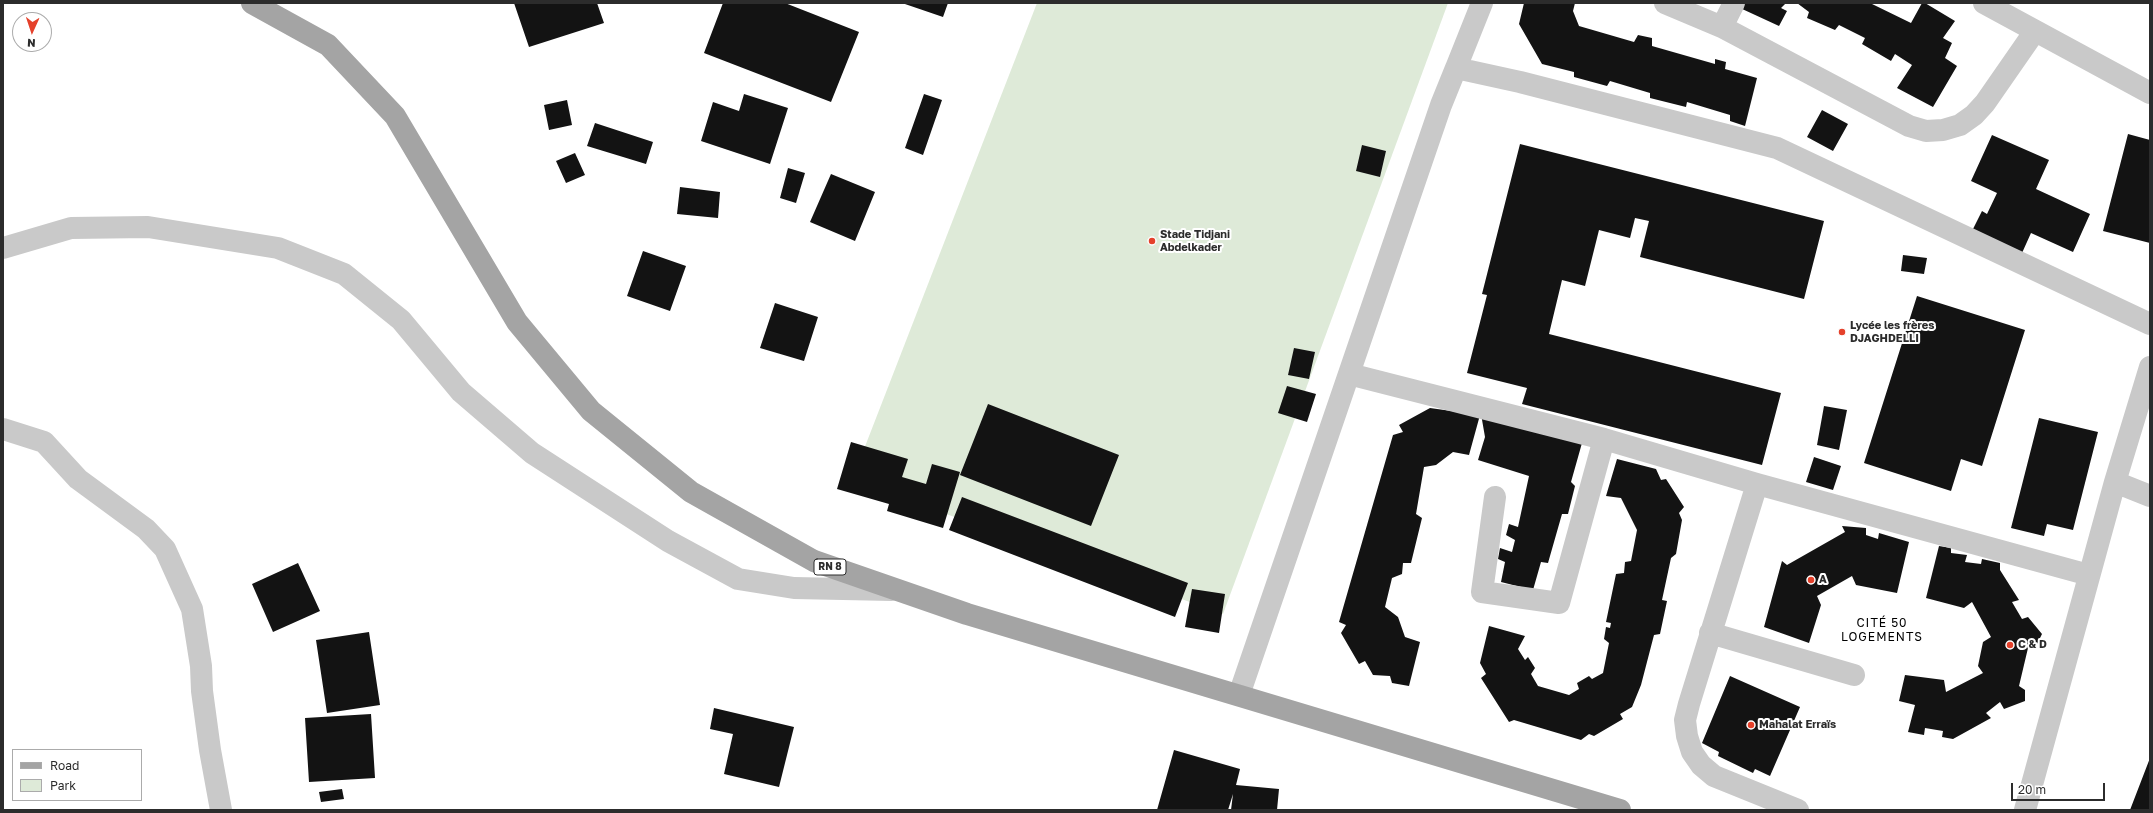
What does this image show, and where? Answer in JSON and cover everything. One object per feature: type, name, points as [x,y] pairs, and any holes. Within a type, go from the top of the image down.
[{"type":"main road","name":"RN 8","points":[[252,3],[328,45],[394,116],[517,322],[591,411],[691,492],[814,561],[968,614],[1620,810]]},
{"type":"street","points":[[1239,695],[1440,104],[1482,3]]},
{"type":"street","points":[[1665,3],[1722,27],[1909,126],[1926,130],[1943,130],[1960,125],[1974,115],[1985,103],[2035,31]]},
{"type":"street","points":[[1722,27],[1734,3]]},
{"type":"street","points":[[1984,3],[2150,93]]},
{"type":"street","points":[[1456,68],[1520,82],[1777,148],[2150,324]]},
{"type":"street","points":[[3,248],[71,228],[140,227],[278,248],[344,274],[401,320],[461,392],[532,452],[668,541],[738,579],[794,588],[899,590]]},
{"type":"street","points":[[2025,810],[2115,482],[2150,366]]},
{"type":"street","points":[[1349,374],[1604,439],[1757,484],[2089,575]]},
{"type":"street","points":[[3,429],[44,442],[78,479],[146,529],[165,549],[192,609],[201,666],[202,692],[210,750],[221,810]]},
{"type":"street","points":[[1496,497],[1482,592],[1559,603],[1604,439]]},
{"type":"street","points":[[2115,482],[2150,496]]},
{"type":"street","points":[[1757,484],[1710,633],[1686,720],[1687,736],[1692,752],[1701,765],[1714,776],[1798,810]]},
{"type":"street","points":[[1710,633],[1854,675]]},
{"type":"green space","name":"Stade Tidjani Abdelkader","points":[[1037,3],[1448,3],[1223,614],[852,480]]},
{"type":"building","points":[[514,3],[597,3],[604,23],[529,47]]},
{"type":"building","points":[[723,3],[785,3],[859,32],[831,102],[704,53]]},
{"type":"building","points":[[902,3],[948,3],[943,17]]},
{"type":"building","points":[[1524,3],[1575,3],[1573,11],[1579,26],[1634,42],[1638,35],[1652,38],[1652,46],[1715,64],[1715,59],[1726,62],[1725,69],[1757,78],[1745,126],[1730,121],[1730,115],[1687,102],[1686,107],[1650,98],[1650,93],[1610,81],[1607,86],[1574,77],[1574,72],[1542,64],[1519,24]]},
{"type":"building","points":[[1743,3],[1786,3],[1781,8],[1787,11],[1779,26],[1740,8]]},
{"type":"building","points":[[1797,3],[1870,3],[1911,23],[1922,3],[1925,3],[1955,21],[1943,38],[1952,43],[1945,58],[1957,66],[1933,107],[1897,88],[1912,65],[1895,54],[1891,61],[1862,44],[1865,38],[1839,25],[1835,30],[1807,18],[1809,12]]},
{"type":"building","points":[[744,94],[788,108],[770,164],[701,141],[713,102],[739,111]]},
{"type":"building","points":[[924,94],[942,100],[923,155],[905,148]]},
{"type":"building","points":[[567,100],[572,125],[549,130],[544,105]]},
{"type":"building","points":[[1822,110],[1848,124],[1833,151],[1807,137]]},
{"type":"building","points":[[595,123],[653,142],[646,164],[587,146]]},
{"type":"building","points":[[2128,134],[2150,140],[2150,243],[2103,231]]},
{"type":"building","points":[[1992,135],[2049,160],[2036,189],[2090,214],[2073,252],[2031,233],[2022,253],[1972,231],[1982,211],[1987,214],[1997,193],[1971,181]]},
{"type":"building","points":[[1520,144],[1824,221],[1804,299],[1640,257],[1649,221],[1635,218],[1630,238],[1599,230],[1585,286],[1562,280],[1549,334],[1781,393],[1762,465],[1522,404],[1527,388],[1467,373],[1487,295],[1482,294]]},
{"type":"building","points":[[1362,145],[1386,151],[1380,177],[1356,171]]},
{"type":"building","points":[[575,153],[585,175],[566,183],[556,161]]},
{"type":"building","points":[[788,168],[805,173],[796,203],[780,198]]},
{"type":"building","points":[[831,174],[875,192],[855,241],[810,222]]},
{"type":"building","points":[[680,187],[720,192],[718,218],[677,214]]},
{"type":"building","points":[[643,251],[686,266],[670,311],[627,296]]},
{"type":"building","points":[[1903,255],[1927,258],[1924,274],[1901,271]]},
{"type":"building","points":[[1917,296],[2025,330],[1982,466],[1961,459],[1951,491],[1864,463]]},
{"type":"building","points":[[775,303],[818,317],[804,361],[760,348]]},
{"type":"building","points":[[1294,348],[1315,352],[1309,379],[1288,375]]},
{"type":"building","points":[[1287,386],[1316,394],[1307,422],[1278,413]]},
{"type":"building","points":[[988,404],[1119,455],[1091,526],[960,475]]},
{"type":"building","points":[[1824,406],[1847,410],[1839,450],[1817,445]]},
{"type":"building","points":[[1430,408],[1480,415],[1469,455],[1453,452],[1436,465],[1424,467],[1416,514],[1422,518],[1411,563],[1403,563],[1402,574],[1392,578],[1385,607],[1398,617],[1405,637],[1420,642],[1409,686],[1392,683],[1390,676],[1373,675],[1365,661],[1359,664],[1341,633],[1346,625],[1339,622],[1393,435],[1403,432],[1399,425]]},
{"type":"building","points":[[1481,414],[1582,443],[1571,482],[1575,486],[1568,514],[1562,514],[1548,563],[1541,562],[1533,590],[1501,582],[1505,562],[1498,559],[1500,548],[1512,552],[1515,540],[1506,535],[1509,524],[1518,527],[1529,476],[1478,460],[1485,437]]},
{"type":"building","points":[[2039,418],[2098,432],[2073,530],[2047,524],[2044,536],[2011,528]]},
{"type":"building","points":[[851,442],[908,459],[902,477],[926,484],[932,464],[960,472],[943,528],[887,511],[889,504],[837,489]]},
{"type":"building","points":[[1814,457],[1841,466],[1833,490],[1806,482]]},
{"type":"building","points":[[1617,459],[1656,469],[1661,480],[1666,479],[1684,507],[1679,513],[1682,520],[1676,554],[1671,558],[1662,600],[1667,601],[1660,634],[1654,635],[1641,685],[1632,707],[1620,714],[1623,719],[1594,736],[1589,734],[1581,740],[1514,720],[1509,722],[1481,678],[1486,674],[1480,663],[1489,626],[1525,636],[1518,649],[1525,660],[1528,657],[1535,668],[1531,674],[1538,686],[1569,695],[1579,689],[1577,683],[1589,676],[1592,679],[1603,673],[1609,643],[1604,639],[1606,627],[1610,628],[1611,623],[1606,622],[1616,574],[1624,573],[1625,562],[1631,561],[1637,530],[1621,498],[1606,496]]},
{"type":"building","points":[[962,497],[1188,583],[1175,617],[949,530]]},
{"type":"building","name":"A","points":[[1842,526],[1866,528],[1866,535],[1878,539],[1879,533],[1909,542],[1897,593],[1856,585],[1852,576],[1817,596],[1821,605],[1809,643],[1764,627],[1782,561],[1787,565],[1845,532]]},
{"type":"building","name":"C & D","points":[[1939,546],[1951,548],[1951,553],[1967,555],[1965,562],[1981,564],[1982,559],[2000,563],[2000,570],[2019,600],[2012,602],[2022,619],[2028,617],[2042,634],[2035,648],[2028,648],[2019,686],[2025,690],[2025,701],[2004,709],[2000,702],[1986,713],[1991,718],[1953,739],[1942,737],[1943,731],[1925,728],[1924,735],[1908,732],[1915,705],[1899,701],[1905,675],[1944,680],[1946,692],[1983,673],[1978,666],[1983,642],[1991,637],[1972,602],[1964,608],[1926,598]]},
{"type":"building","points":[[298,563],[320,611],[273,632],[252,584]]},
{"type":"building","points":[[1192,589],[1225,594],[1219,633],[1185,627]]},
{"type":"building","points":[[369,632],[380,705],[327,713],[316,640]]},
{"type":"building","name":"Mahalat Erraïs","points":[[1730,676],[1800,707],[1770,776],[1755,769],[1753,773],[1718,756],[1719,752],[1702,743]]},
{"type":"building","points":[[714,708],[794,727],[779,787],[724,774],[733,734],[710,729]]},
{"type":"building","points":[[371,714],[375,778],[309,782],[305,718]]},
{"type":"building","points":[[1174,750],[1240,769],[1236,785],[1279,789],[1277,810],[1231,810],[1233,794],[1228,810],[1157,810]]},
{"type":"building","points":[[2150,758],[2150,810],[2130,810]]},
{"type":"building","points":[[342,789],[344,799],[321,802],[319,792]]},
{"type":"place","name":"Stade Tidjani Abdelkader","points":[[1152,241]]},
{"type":"place","name":"Lycée les frères DJAGHDELLI","points":[[1842,332]]},
{"type":"place","name":"A","points":[[1811,580]]},
{"type":"place","name":"C & D","points":[[2010,645]]},
{"type":"place","name":"Mahalat Erraïs","points":[[1751,725]]},
{"type":"district","name":"CITÉ 50 LOGEMENTS","points":[[1882,630]]}]
